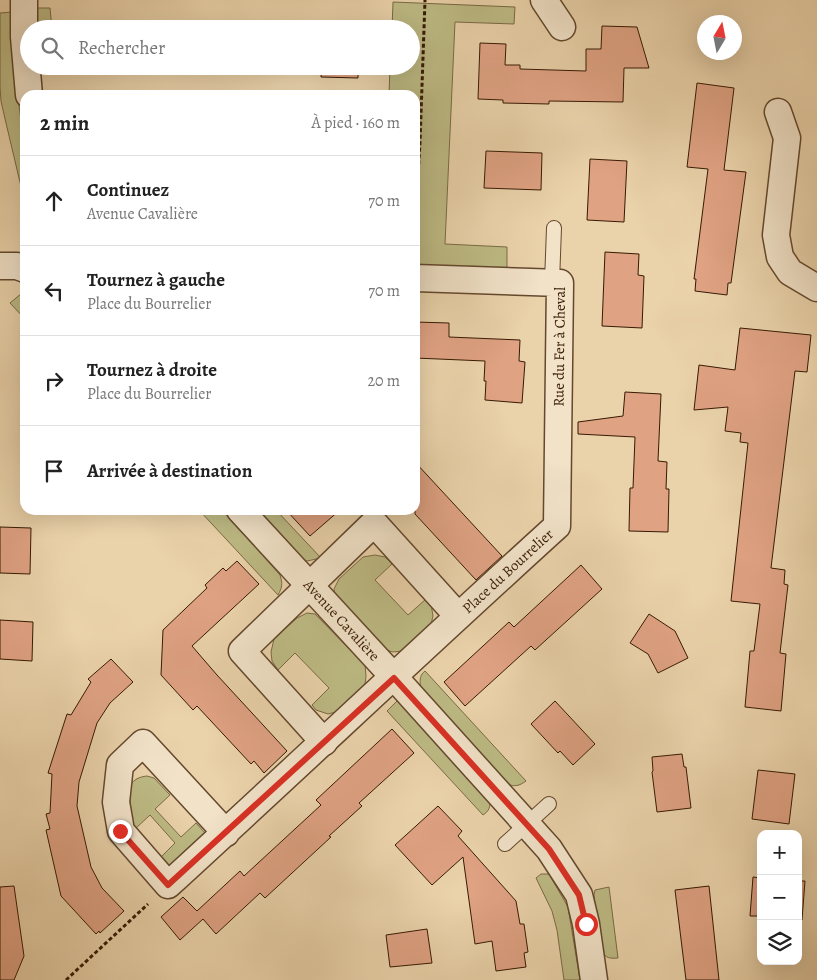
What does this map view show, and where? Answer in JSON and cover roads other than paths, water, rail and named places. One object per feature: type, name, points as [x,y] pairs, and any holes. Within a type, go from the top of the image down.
[{"type":"street","points":[[24,0],[24,20]]},
{"type":"street","points":[[544,0],[562,27]]},
{"type":"street","points":[[27,75],[29,90]]},
{"type":"street","points":[[778,112],[787,138],[776,235],[780,257],[790,272],[817,288]]},
{"type":"street","points":[[0,266],[20,267]]},
{"type":"street","name":"Rue du Fer à Cheval","points":[[420,278],[560,283],[557,526]]},
{"type":"street","name":"Avenue Cavalière","points":[[245,515],[549,849],[579,895],[586,924],[594,980]]},
{"type":"street","name":"Place du Bourrelier","points":[[324,742],[242,651],[374,523],[458,616]]},
{"type":"street","name":"Place du Bourrelier","points":[[226,832],[143,743],[120,765],[116,802],[120,831],[168,885],[226,832],[394,678],[458,616],[557,526]]},
{"type":"lane","points":[[552,282],[554,228]]},
{"type":"lane","points":[[505,844],[549,804]]}]
